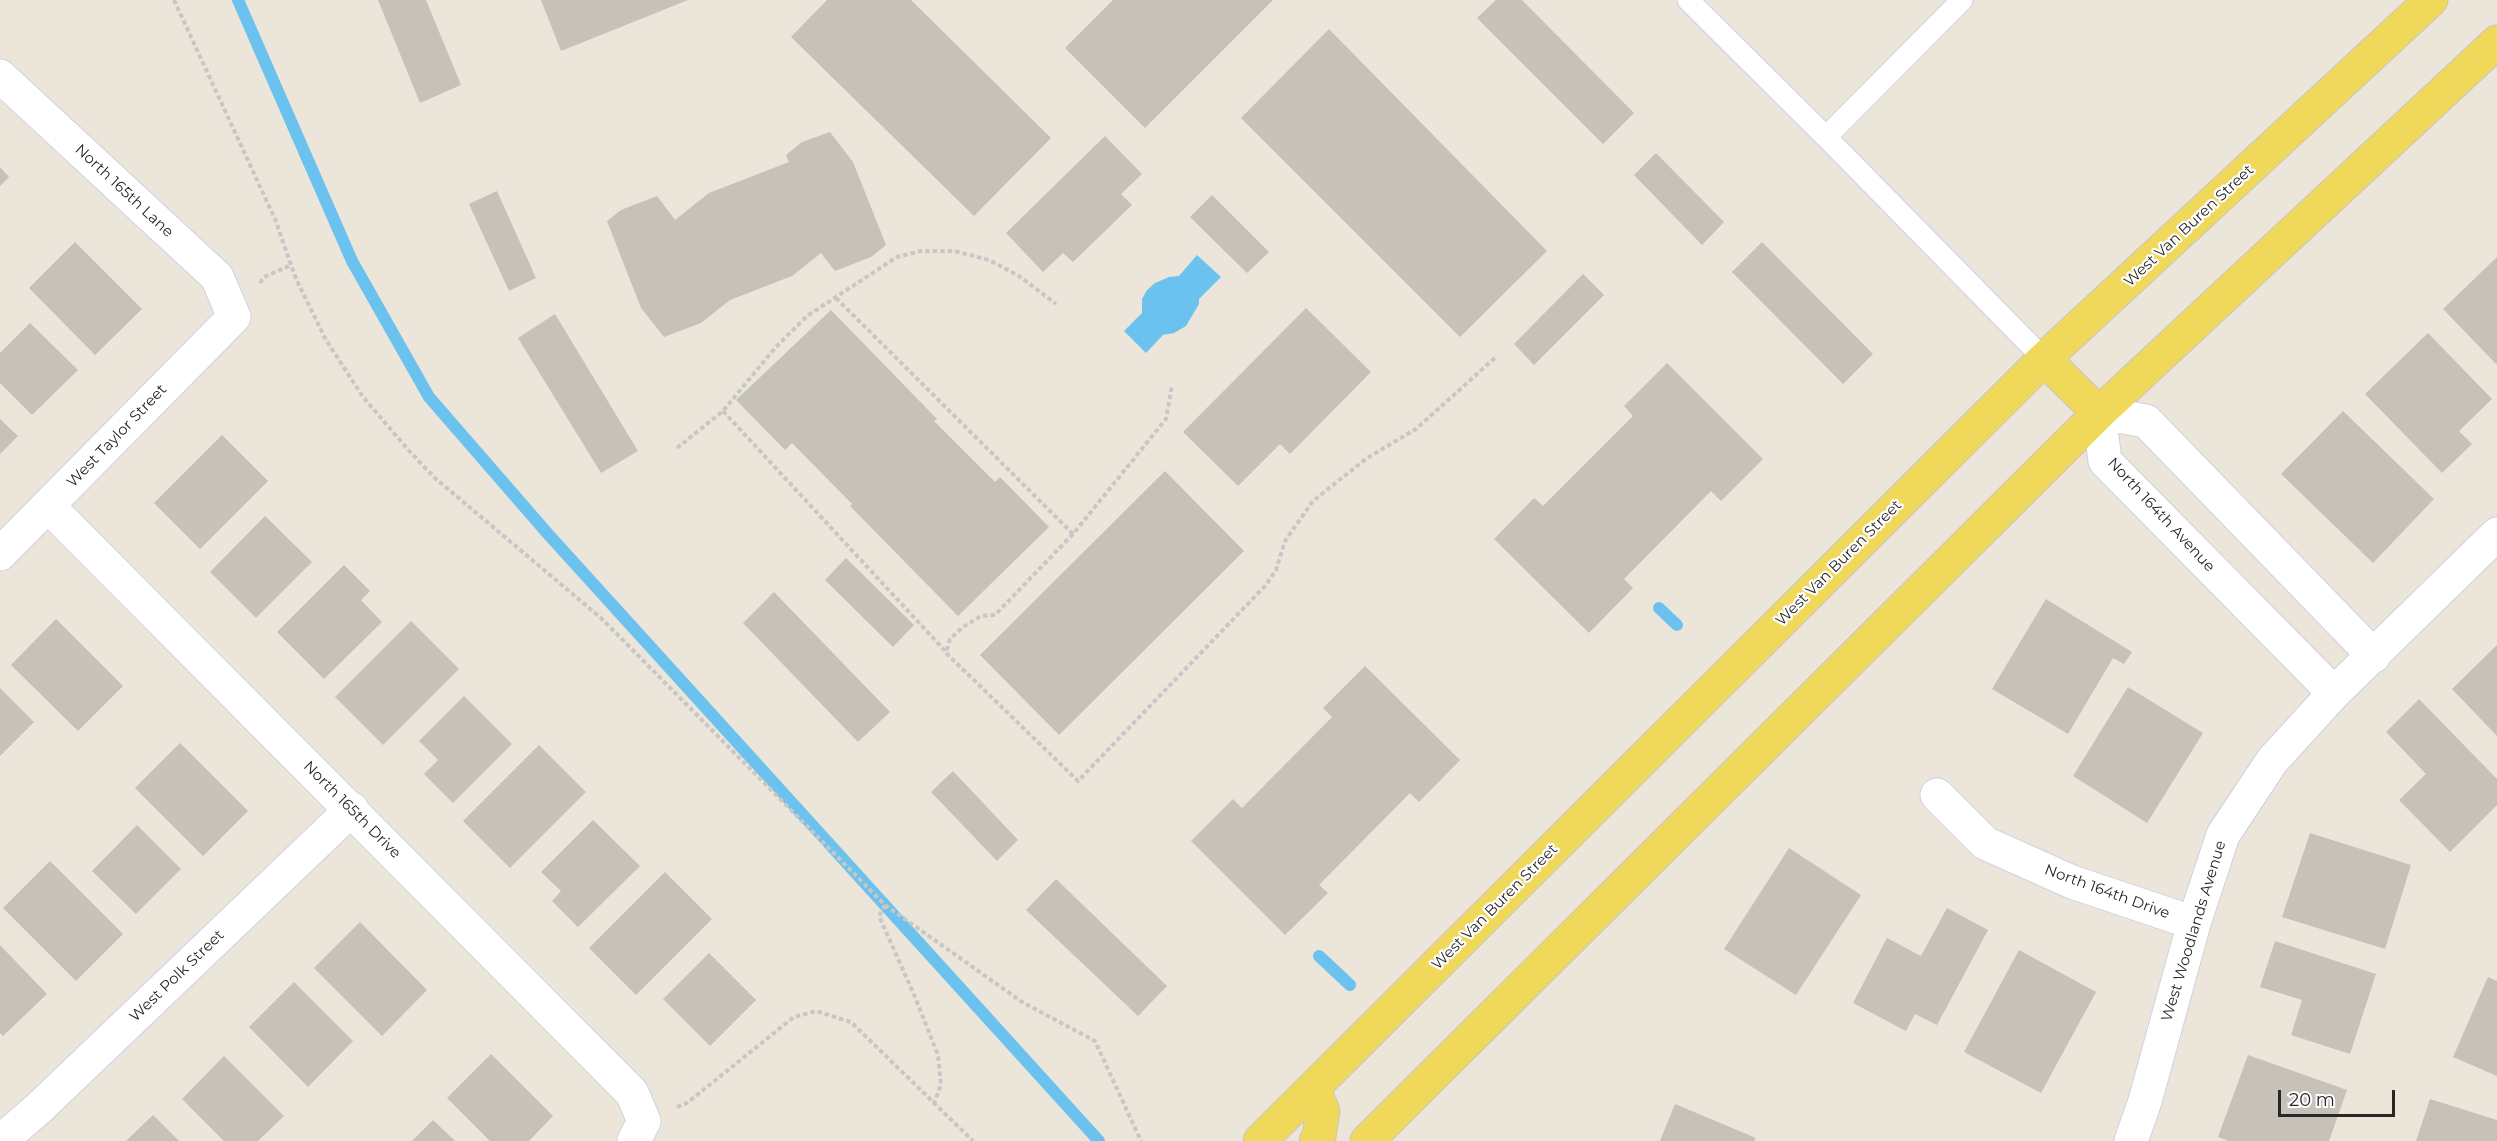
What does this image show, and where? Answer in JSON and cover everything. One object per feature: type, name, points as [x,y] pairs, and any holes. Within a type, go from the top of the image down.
[{"type":"main road","name":"West Van Buren Street","points":[[1260,1141],[2044,359],[2431,0]]},
{"type":"main road","points":[[1367,1141],[2099,413],[2497,42]]},
{"type":"main road","points":[[2044,359],[2099,413]]},
{"type":"main road","points":[[1313,1088],[1323,1111],[1316,1141]]},
{"type":"street","name":"North 165th Lane","points":[[0,76],[217,277],[234,317]]},
{"type":"street","name":"West Taylor Street","points":[[0,554],[234,317]]},
{"type":"street","points":[[2099,413],[2146,421],[2374,656]]},
{"type":"street","name":"North 164th Avenue","points":[[2099,413],[2105,461],[2334,693]]},
{"type":"street","name":"North 165th Drive","points":[[48,506],[352,809],[632,1093],[639,1131]]},
{"type":"street","name":"West Woodlands Avenue","points":[[2131,1141],[2145,1101],[2194,923],[2223,835],[2272,761],[2334,693],[2497,534]]},
{"type":"street","name":"North 164th Drive","points":[[1937,795],[1985,843],[2072,882],[2194,923]]},
{"type":"street","name":"West Polk Street","points":[[1,1141],[47,1100],[352,809]]},
{"type":"lane","points":[[1688,0],[2044,359]]},
{"type":"lane","points":[[1826,137],[1962,0]]},
{"type":"path","points":[[174,0],[275,219],[301,289],[326,340],[363,397],[436,479],[601,618],[885,905],[1022,1002],[1095,1041],[1142,1141]]},
{"type":"path","points":[[677,448],[723,411],[775,348],[807,316],[897,257],[921,251],[954,250],[999,266],[1019,276],[1056,304]]},
{"type":"path","points":[[836,298],[1073,534]]},
{"type":"path","points":[[723,411],[946,653],[1078,781],[1266,585],[1276,570],[1285,541],[1313,501],[1367,458],[1416,429],[1497,356]]},
{"type":"path","points":[[946,653],[950,639],[963,627],[981,616],[995,615],[1073,534],[1166,419],[1172,385]]},
{"type":"path","points":[[885,905],[879,916],[938,1055],[941,1085],[934,1102]]},
{"type":"path","points":[[639,1131],[687,1103],[794,1017],[816,1011],[851,1022],[973,1141]]},
{"type":"water","points":[[1197,255],[1221,277],[1199,299],[1199,304],[1186,326],[1174,333],[1163,335],[1146,353],[1124,331],[1142,313],[1142,299],[1147,290],[1155,283],[1169,277],[1179,276]]},
{"type":"building","points":[[378,0],[426,0],[461,85],[420,103]]},
{"type":"building","points":[[541,0],[688,0],[561,51]]},
{"type":"building","points":[[827,0],[911,0],[1051,138],[974,216],[791,37]]},
{"type":"building","points":[[1113,0],[1273,0],[1145,128],[1065,48]]},
{"type":"building","points":[[1496,0],[1522,0],[1634,113],[1603,144],[1477,18]]},
{"type":"building","points":[[1329,29],[1547,251],[1460,337],[1241,118]]},
{"type":"building","points":[[830,132],[853,162],[886,245],[871,257],[835,271],[821,253],[792,276],[730,300],[701,323],[664,337],[641,308],[607,221],[621,210],[657,196],[675,220],[709,193],[789,162],[786,155],[802,142]]},
{"type":"building","points":[[1105,136],[1142,174],[1121,194],[1132,205],[1073,262],[1063,253],[1043,272],[1006,233]]},
{"type":"building","points":[[1656,153],[1724,222],[1702,245],[1634,175]]},
{"type":"building","points":[[0,167],[9,177],[0,186]]},
{"type":"building","points":[[497,191],[536,278],[509,291],[469,204]]},
{"type":"building","points":[[1212,195],[1269,252],[1247,273],[1190,217]]},
{"type":"building","points":[[75,242],[142,309],[95,355],[29,288]]},
{"type":"building","points":[[1762,242],[1873,354],[1843,384],[1732,272]]},
{"type":"building","points":[[2497,257],[2497,365],[2443,309]]},
{"type":"building","points":[[1583,274],[1604,295],[1534,365],[1514,344]]},
{"type":"building","points":[[1306,308],[1371,372],[1290,454],[1280,444],[1238,486],[1183,432]]},
{"type":"building","points":[[831,310],[937,419],[934,421],[995,482],[1000,477],[1049,527],[958,616],[792,443],[785,450],[736,400]]},
{"type":"building","points":[[555,314],[638,451],[601,473],[518,338]]},
{"type":"building","points":[[30,323],[78,370],[32,415],[0,383],[0,353]]},
{"type":"building","points":[[2428,333],[2492,399],[2459,431],[2472,444],[2442,473],[2365,394]]},
{"type":"building","points":[[1667,363],[1763,459],[1721,501],[1711,491],[1624,579],[1633,588],[1589,633],[1494,539],[1534,498],[1543,506],[1633,416],[1624,406]]},
{"type":"building","points":[[2343,411],[2434,499],[2373,563],[2281,474]]},
{"type":"building","points":[[0,419],[18,436],[0,454]]},
{"type":"building","points":[[222,435],[268,481],[200,549],[154,503]]},
{"type":"building","points":[[1165,471],[1244,551],[1059,735],[980,655]]},
{"type":"building","points":[[265,516],[312,562],[256,618],[210,572]]},
{"type":"building","points":[[846,558],[914,625],[893,647],[825,580]]},
{"type":"building","points":[[344,565],[370,591],[361,600],[382,622],[324,679],[277,632]]},
{"type":"building","points":[[774,592],[890,712],[858,742],[743,623]]},
{"type":"building","points":[[2046,599],[2132,652],[2124,664],[2113,658],[2068,734],[1992,689]]},
{"type":"building","points":[[56,619],[123,686],[78,731],[11,665]]},
{"type":"building","points":[[411,621],[459,669],[383,745],[335,697]]},
{"type":"building","points":[[2497,645],[2497,736],[2452,689]]},
{"type":"building","points":[[1365,666],[1460,760],[1419,802],[1410,793],[1319,885],[1328,893],[1285,935],[1191,841],[1233,799],[1242,808],[1332,717],[1323,708]]},
{"type":"building","points":[[2128,687],[2203,733],[2147,823],[2073,776]]},
{"type":"building","points":[[0,688],[34,722],[0,756]]},
{"type":"building","points":[[464,696],[512,744],[453,803],[424,774],[438,760],[419,741]]},
{"type":"building","points":[[2419,699],[2497,779],[2497,805],[2450,852],[2399,800],[2426,774],[2386,732]]},
{"type":"building","points":[[180,743],[248,811],[203,856],[135,788]]},
{"type":"building","points":[[539,745],[586,792],[510,868],[463,821]]},
{"type":"building","points":[[953,771],[1018,840],[997,861],[931,792]]},
{"type":"building","points":[[593,820],[640,866],[578,927],[552,901],[561,891],[541,872]]},
{"type":"building","points":[[137,825],[181,869],[136,914],[92,871]]},
{"type":"building","points":[[2310,833],[2411,865],[2385,949],[2282,917]]},
{"type":"building","points":[[1789,848],[1861,895],[1796,995],[1724,949]]},
{"type":"building","points":[[50,861],[123,934],[76,981],[3,908]]},
{"type":"building","points":[[665,872],[712,919],[636,995],[589,948]]},
{"type":"building","points":[[1056,879],[1167,986],[1138,1016],[1026,910]]},
{"type":"building","points":[[1947,908],[1988,930],[1937,1025],[1915,1014],[1906,1031],[1853,1003],[1887,938],[1921,956]]},
{"type":"building","points":[[360,922],[427,990],[382,1036],[314,968]]},
{"type":"building","points":[[2275,941],[2376,974],[2350,1054],[2291,1035],[2302,1000],[2260,987]]},
{"type":"building","points":[[0,945],[47,994],[3,1036],[0,1033]]},
{"type":"building","points":[[2019,950],[2096,992],[2041,1093],[1964,1052]]},
{"type":"building","points":[[709,953],[756,1000],[710,1046],[663,999]]},
{"type":"building","points":[[2488,977],[2497,981],[2497,1076],[2453,1057]]},
{"type":"building","points":[[294,982],[353,1041],[308,1087],[249,1027]]},
{"type":"building","points":[[491,1054],[553,1116],[529,1141],[490,1141],[447,1098]]},
{"type":"building","points":[[2248,1055],[2347,1090],[2329,1141],[2229,1141],[2218,1137]]},
{"type":"building","points":[[224,1056],[284,1116],[258,1141],[224,1141],[182,1099]]},
{"type":"building","points":[[2430,1099],[2497,1120],[2497,1141],[2416,1141]]},
{"type":"building","points":[[1675,1104],[1756,1138],[1754,1141],[1660,1141]]},
{"type":"building","points":[[153,1115],[179,1141],[126,1141]]},
{"type":"building","points":[[433,1120],[455,1141],[412,1141]]},
{"type":"waterway","points":[[238,0],[352,261],[429,397],[548,534],[1099,1141]]},
{"type":"waterway","points":[[1659,608],[1677,625]]},
{"type":"waterway","points":[[1319,956],[1350,985]]}]
